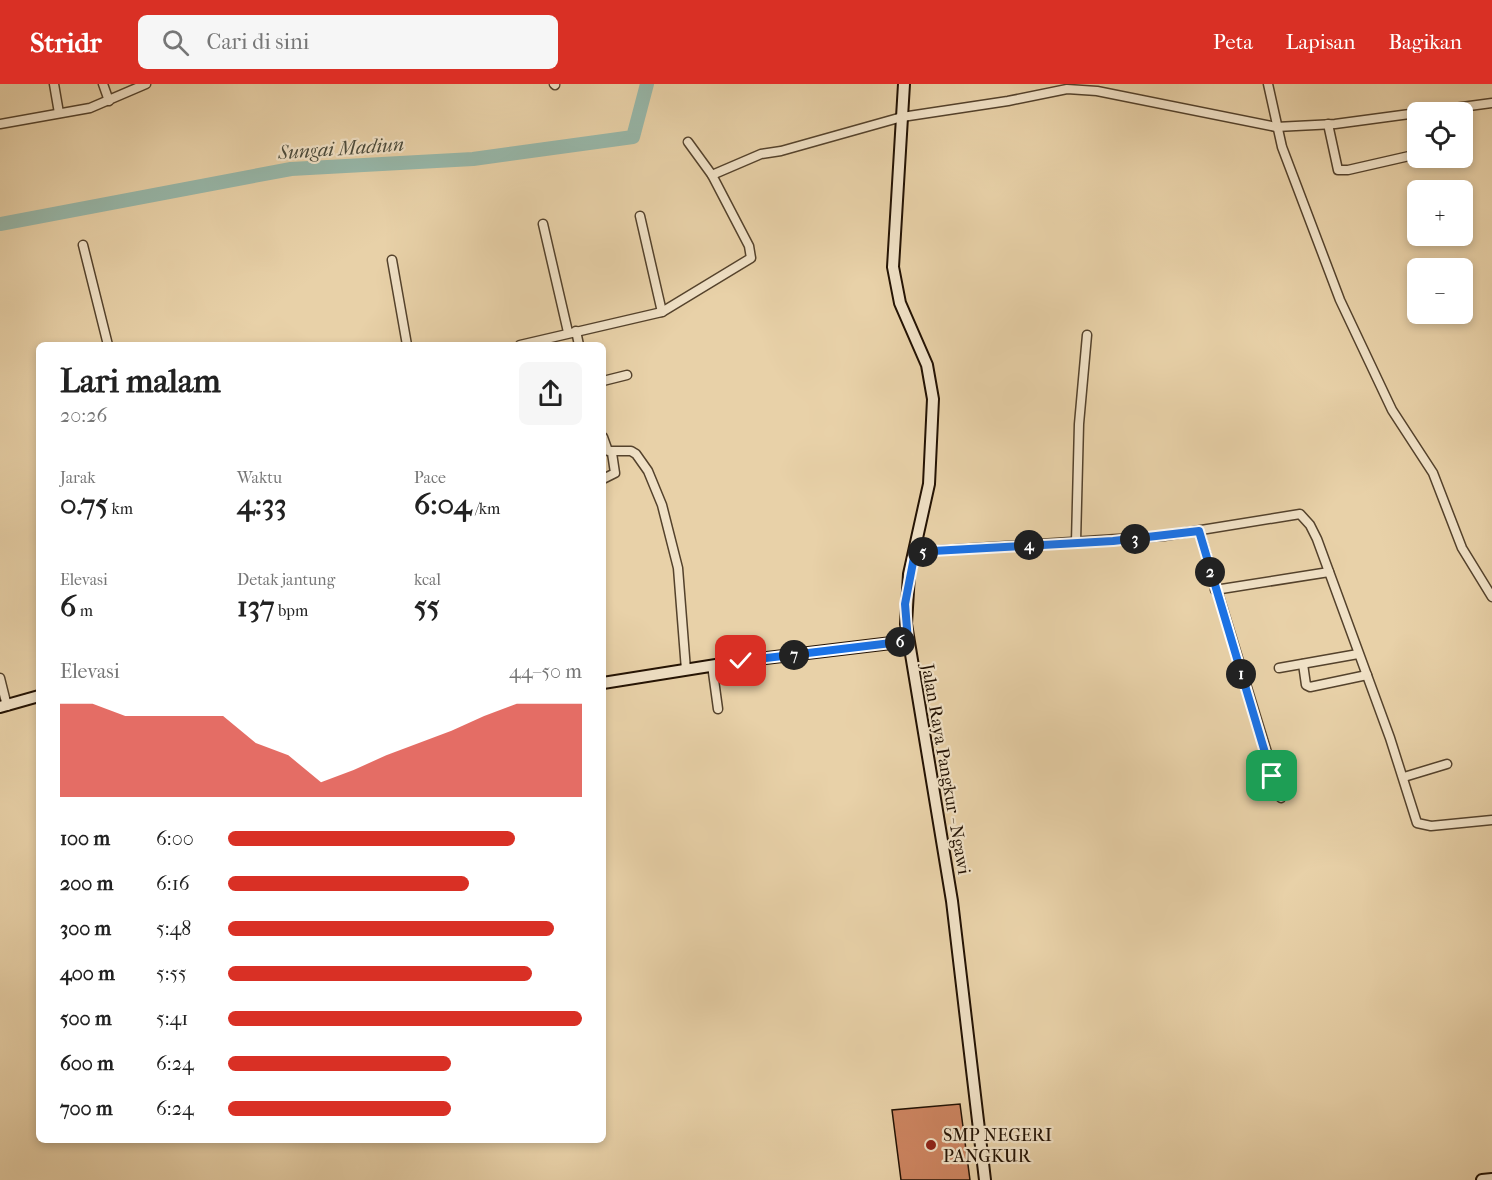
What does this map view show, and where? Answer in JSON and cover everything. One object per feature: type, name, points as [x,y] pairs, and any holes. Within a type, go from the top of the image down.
[{"type":"main road","name":"Jalan Raya Pangkur - Ngawi","points":[[904,84],[894,281],[900,303],[927,365],[933,399],[929,484],[905,604],[908,641],[952,901],[985,1180]]},
{"type":"main road","points":[[606,683],[712,665],[908,641]]},
{"type":"main road","points":[[3,706],[36,697]]},
{"type":"main road","points":[[1482,1180],[1492,1179]]},
{"type":"street","points":[[54,84],[59,113]]},
{"type":"street","points":[[103,84],[109,102]]},
{"type":"street","points":[[0,124],[109,102],[146,84]]},
{"type":"street","points":[[1268,84],[1276,127],[1297,190],[1354,332],[1392,410],[1433,473],[1462,548],[1492,597]]},
{"type":"street","points":[[712,175],[761,154],[781,151],[902,117],[1008,101],[1057,90],[1098,88],[1276,127],[1328,124],[1407,114]]},
{"type":"street","points":[[1473,106],[1492,103]]},
{"type":"street","points":[[1328,124],[1338,170],[1348,170],[1407,157]]},
{"type":"street","points":[[531,342],[662,312],[726,274],[752,255],[712,175],[688,142]]},
{"type":"street","points":[[640,216],[662,312]]},
{"type":"street","points":[[543,224],[572,331],[578,342]]},
{"type":"street","points":[[83,244],[107,342]]},
{"type":"street","points":[[392,260],[406,342]]},
{"type":"street","points":[[1076,542],[1079,424],[1087,335]]},
{"type":"street","points":[[606,380],[627,375]]},
{"type":"street","points":[[606,446],[612,453],[615,473],[606,478]]},
{"type":"street","points":[[612,453],[631,451],[636,454],[648,471],[662,505],[678,568],[686,670]]},
{"type":"street","points":[[915,552],[1076,542],[1199,531],[1300,514],[1310,525],[1329,572],[1404,777],[1417,823],[1431,825],[1492,820]]},
{"type":"street","points":[[1199,531],[1215,590],[1281,798]]},
{"type":"street","points":[[1215,590],[1329,572]]},
{"type":"street","points":[[1279,668],[1358,654]]},
{"type":"street","points":[[1303,664],[1306,685],[1312,688],[1367,675]]},
{"type":"street","points":[[712,665],[718,709]]},
{"type":"street","points":[[0,678],[3,706]]},
{"type":"street","points":[[1404,777],[1448,764]]},
{"type":"building","name":"SMP NEGERI PANGKUR","points":[[960,1104],[970,1180],[901,1180],[892,1110]]},
{"type":"waterway","name":"Sungai Madiun","points":[[0,224],[291,169],[473,159],[633,137],[647,84]]},
{"type":"place","name":"SMP NEGERI PANGKUR","points":[[931,1145]]},
{"type":"route","points":[[741,661],[908,641],[905,604],[915,552],[931,553],[1009,546],[1113,541],[1199,531],[1272,776]]}]
